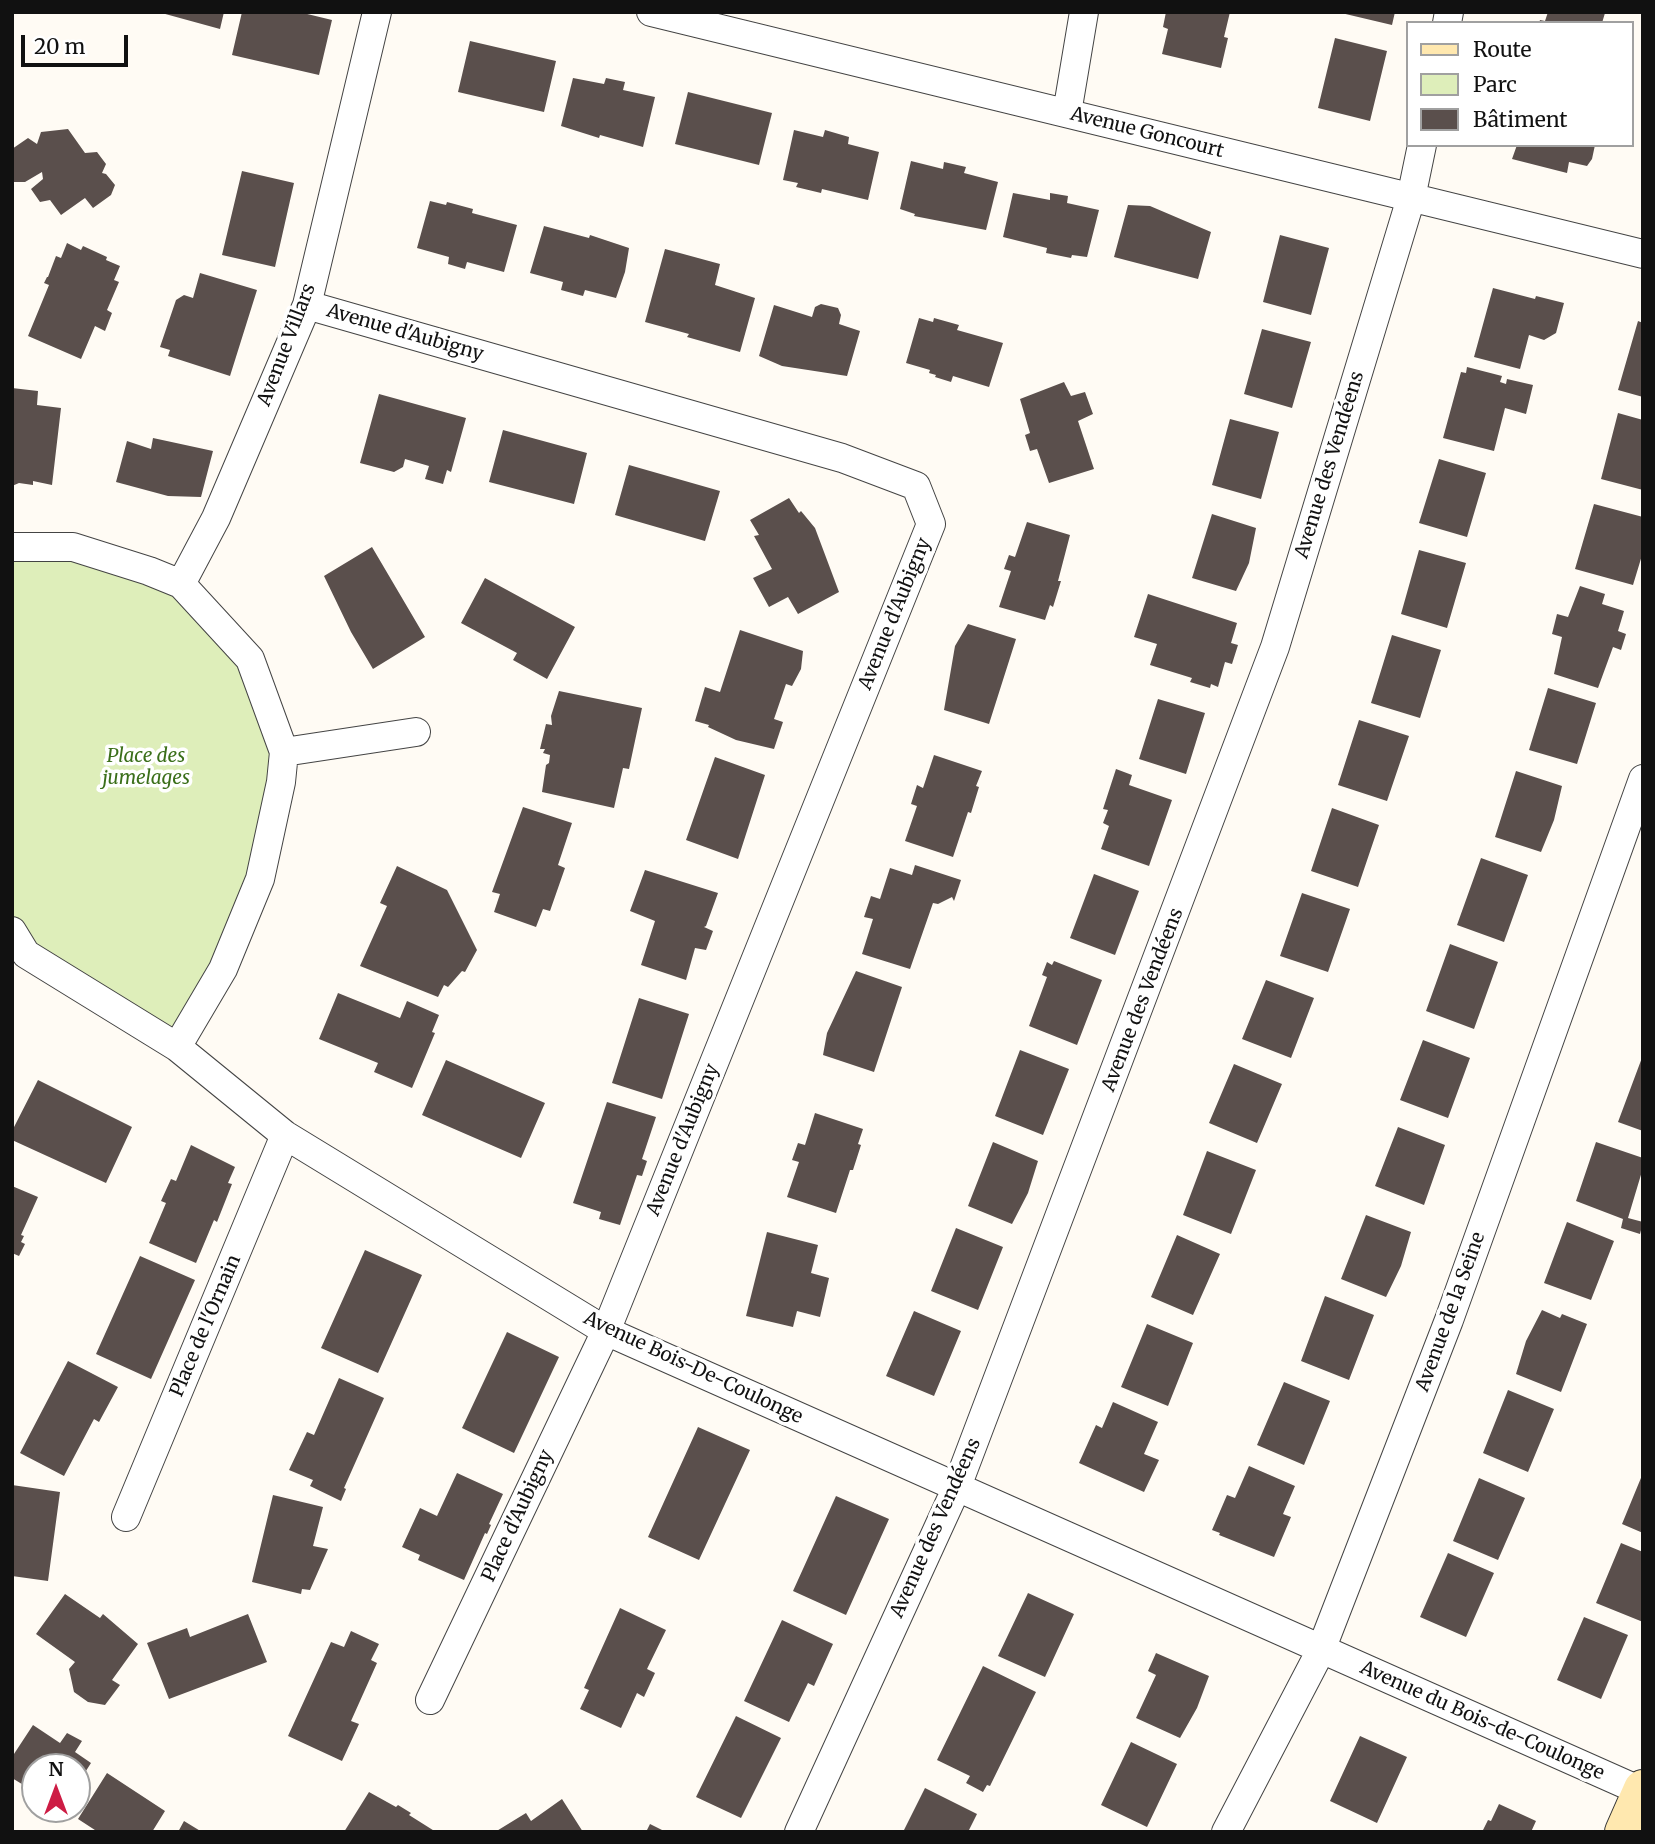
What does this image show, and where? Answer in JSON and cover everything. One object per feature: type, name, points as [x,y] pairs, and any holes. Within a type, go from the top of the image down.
[{"type":"street","name":"Avenue Villars","points":[[181,584],[216,518],[307,305],[377,12]]},
{"type":"street","name":"Avenue Goncourt","points":[[651,12],[697,18],[1067,113],[1643,254]]},
{"type":"street","points":[[1067,113],[1084,12]]},
{"type":"street","name":"Avenue des Vendéens","points":[[799,1832],[956,1489],[1275,647],[1412,198],[1422,147]]},
{"type":"street","name":"Avenue d'Aubigny","points":[[307,305],[842,458],[916,486],[931,524],[606,1331]]},
{"type":"street","points":[[12,547],[73,547],[181,584],[250,659],[284,752],[281,782],[260,879],[223,969],[177,1047]]},
{"type":"street","points":[[284,752],[416,732]]},
{"type":"street","name":"Avenue de la Seine","points":[[1226,1832],[1321,1650],[1449,1320],[1643,779]]},
{"type":"street","name":"Avenue Bois-De-Coulonge","points":[[17,950],[177,1047],[285,1135],[606,1331],[1321,1650]]},
{"type":"street","name":"Place de l'Ornain","points":[[126,1517],[285,1135]]},
{"type":"street","name":"Place d'Aubigny","points":[[430,1700],[606,1331]]},
{"type":"street","name":"Avenue du Bois-de-Coulonge","points":[[1321,1650],[1642,1791]]},
{"type":"street","points":[[1624,1832],[1642,1791]]},
{"type":"green space","name":"Place des jumelages","points":[[12,547],[149,571],[250,659],[284,752],[260,879],[177,1047],[12,931]]},
{"type":"building","points":[[158,12],[224,12],[220,29]]},
{"type":"building","points":[[242,12],[299,12],[332,20],[319,75],[232,55]]},
{"type":"building","points":[[1166,12],[1230,12],[1224,37],[1228,38],[1221,68],[1162,54],[1168,29],[1163,27]]},
{"type":"building","points":[[1337,12],[1395,12],[1392,25]]},
{"type":"building","points":[[1548,12],[1605,13],[1603,21],[1545,21]]},
{"type":"building","points":[[1335,38],[1387,51],[1370,121],[1318,108]]},
{"type":"building","points":[[470,41],[556,61],[544,112],[458,92]]},
{"type":"building","points":[[573,78],[604,84],[606,78],[625,82],[623,90],[655,97],[643,147],[600,135],[599,138],[561,126]]},
{"type":"building","points":[[688,92],[772,113],[759,165],[675,144]]},
{"type":"building","points":[[68,129],[85,153],[97,152],[106,164],[102,173],[115,185],[111,195],[93,208],[85,198],[61,215],[50,200],[40,202],[31,189],[43,179],[42,172],[25,182],[13,182],[12,149],[28,138],[37,144],[41,132]]},
{"type":"building","points":[[794,130],[823,137],[825,130],[849,137],[848,144],[879,152],[868,200],[822,189],[821,193],[796,187],[798,183],[783,180]]},
{"type":"building","points":[[1516,147],[1595,147],[1587,166],[1569,162],[1567,173],[1512,159]]},
{"type":"building","points":[[911,161],[943,169],[944,162],[966,167],[964,173],[998,182],[986,230],[914,216],[915,214],[900,209]]},
{"type":"building","points":[[242,171],[294,183],[275,267],[222,255]]},
{"type":"building","points":[[1013,193],[1050,200],[1050,193],[1068,196],[1067,203],[1099,210],[1087,257],[1072,255],[1071,258],[1046,253],[1047,248],[1003,237]]},
{"type":"building","points":[[430,201],[446,205],[447,202],[473,209],[472,213],[517,225],[504,272],[467,262],[465,269],[448,264],[449,257],[417,248]]},
{"type":"building","points":[[1128,205],[1150,206],[1211,232],[1198,279],[1114,257]]},
{"type":"building","points":[[544,226],[589,238],[590,235],[629,248],[625,272],[616,298],[585,290],[583,296],[561,290],[563,282],[530,273]]},
{"type":"building","points":[[1280,235],[1329,248],[1311,315],[1263,302]]},
{"type":"building","points":[[67,243],[81,250],[83,246],[120,266],[114,280],[119,282],[107,310],[112,313],[105,331],[95,326],[81,359],[28,336],[49,285],[44,283],[56,256],[61,258]]},
{"type":"building","points":[[665,249],[720,264],[715,285],[755,298],[740,352],[645,322]]},
{"type":"building","points":[[200,273],[257,290],[230,376],[168,356],[170,350],[160,347],[176,300],[184,295],[193,298]]},
{"type":"building","points":[[1493,288],[1564,303],[1556,333],[1544,340],[1529,335],[1520,369],[1474,357]]},
{"type":"building","points":[[821,304],[838,308],[841,315],[839,324],[860,331],[847,376],[782,366],[759,356],[774,305],[812,317],[815,307]]},
{"type":"building","points":[[919,318],[933,322],[934,318],[959,325],[957,330],[1003,343],[989,387],[953,376],[951,382],[935,377],[936,375],[929,373],[930,370],[906,363]]},
{"type":"building","points":[[1638,321],[1643,323],[1643,397],[1618,390]]},
{"type":"building","points":[[1262,329],[1311,342],[1292,408],[1244,394]]},
{"type":"building","points":[[1467,367],[1502,376],[1500,382],[1506,384],[1507,379],[1533,385],[1526,414],[1505,408],[1494,451],[1443,438],[1461,372],[1466,373]]},
{"type":"building","points":[[1064,382],[1071,396],[1085,392],[1093,414],[1078,421],[1094,469],[1049,483],[1037,449],[1030,451],[1025,435],[1030,433],[1020,399]]},
{"type":"building","points":[[12,388],[38,391],[37,405],[61,408],[52,485],[33,481],[33,485],[19,483],[12,486]]},
{"type":"building","points":[[379,394],[466,418],[451,472],[447,470],[443,484],[425,479],[429,466],[405,459],[403,467],[394,472],[360,463]]},
{"type":"building","points":[[1618,413],[1643,420],[1643,490],[1601,479]]},
{"type":"building","points":[[1230,419],[1279,432],[1261,499],[1212,485]]},
{"type":"building","points":[[503,430],[587,453],[574,504],[489,482]]},
{"type":"building","points":[[153,438],[213,451],[201,497],[168,496],[116,482],[127,441],[151,449]]},
{"type":"building","points":[[1439,459],[1486,473],[1467,537],[1419,523]]},
{"type":"building","points":[[629,465],[720,491],[705,541],[615,515]]},
{"type":"building","points":[[789,498],[799,513],[801,511],[815,528],[839,592],[798,614],[788,597],[769,607],[753,578],[772,569],[754,536],[759,535],[750,520]]},
{"type":"building","points":[[1594,504],[1643,517],[1643,552],[1633,585],[1575,569]]},
{"type":"building","points":[[1212,514],[1256,528],[1249,563],[1236,591],[1192,578]]},
{"type":"building","points":[[1027,522],[1070,535],[1058,581],[1061,581],[1053,607],[1050,605],[1045,620],[999,607],[1011,571],[1004,569],[1009,555],[1015,557]]},
{"type":"building","points":[[372,547],[425,637],[373,669],[351,632],[324,576]]},
{"type":"building","points":[[1419,550],[1466,563],[1447,628],[1401,614]]},
{"type":"building","points":[[485,578],[575,627],[547,679],[513,660],[517,653],[461,623]]},
{"type":"building","points":[[1580,586],[1605,594],[1602,604],[1624,611],[1618,631],[1626,634],[1621,650],[1613,647],[1598,688],[1554,674],[1562,637],[1552,634],[1557,614],[1568,617]]},
{"type":"building","points":[[1148,594],[1237,623],[1231,643],[1238,645],[1232,664],[1225,662],[1218,687],[1211,684],[1210,688],[1190,682],[1192,678],[1150,665],[1157,644],[1134,637]]},
{"type":"building","points":[[968,624],[1016,639],[989,724],[944,710],[955,646]]},
{"type":"building","points":[[740,630],[803,651],[801,669],[792,686],[786,684],[774,719],[783,722],[774,749],[736,740],[708,727],[709,725],[695,721],[705,687],[720,692]]},
{"type":"building","points":[[1392,635],[1441,650],[1420,718],[1371,703]]},
{"type":"building","points":[[1548,688],[1596,703],[1577,764],[1529,750]]},
{"type":"building","points":[[559,691],[642,708],[629,769],[623,768],[614,808],[542,792],[550,755],[543,753],[545,749],[540,749],[546,724],[552,725],[551,716]]},
{"type":"building","points":[[1158,699],[1205,713],[1186,774],[1139,759]]},
{"type":"building","points":[[1359,720],[1409,736],[1387,801],[1338,785]]},
{"type":"building","points":[[934,755],[982,771],[971,813],[968,812],[953,857],[905,841],[917,806],[911,804],[917,785],[923,788]]},
{"type":"building","points":[[715,757],[765,775],[738,859],[686,840]]},
{"type":"building","points":[[1116,769],[1132,775],[1129,785],[1172,800],[1149,866],[1101,849],[1109,826],[1103,823],[1108,810],[1103,809]]},
{"type":"building","points":[[1516,771],[1562,786],[1554,820],[1541,852],[1495,837]]},
{"type":"building","points":[[523,807],[572,823],[558,865],[565,868],[550,911],[543,909],[536,927],[494,912],[500,894],[492,892]]},
{"type":"building","points":[[1332,808],[1379,825],[1358,887],[1311,871]]},
{"type":"building","points":[[1481,858],[1528,875],[1504,942],[1457,925]]},
{"type":"building","points":[[915,865],[961,880],[954,901],[952,897],[938,904],[933,903],[910,969],[862,954],[873,919],[864,917],[871,896],[880,899],[890,868],[912,875]]},
{"type":"building","points":[[397,866],[447,890],[477,950],[465,972],[462,971],[448,987],[444,985],[438,997],[360,966],[387,906],[380,903]]},
{"type":"building","points":[[645,870],[718,893],[704,927],[713,931],[706,950],[695,948],[686,980],[641,965],[655,921],[630,911]]},
{"type":"building","points":[[1094,874],[1139,891],[1115,955],[1070,938]]},
{"type":"building","points":[[1302,893],[1350,909],[1328,972],[1280,956]]},
{"type":"building","points":[[1450,944],[1498,962],[1474,1029],[1426,1011]]},
{"type":"building","points":[[1054,961],[1102,980],[1077,1045],[1029,1026],[1047,977],[1042,975],[1047,962],[1052,965]]},
{"type":"building","points":[[856,971],[902,987],[874,1072],[823,1055],[827,1033]]},
{"type":"building","points":[[1266,980],[1314,998],[1291,1058],[1242,1039]]},
{"type":"building","points":[[338,993],[400,1018],[407,1001],[439,1015],[432,1032],[435,1033],[412,1088],[374,1072],[378,1063],[319,1039]]},
{"type":"building","points":[[639,998],[689,1014],[662,1099],[612,1083]]},
{"type":"building","points":[[1423,1040],[1470,1058],[1448,1118],[1400,1100]]},
{"type":"building","points":[[1020,1050],[1069,1069],[1043,1135],[995,1116]]},
{"type":"building","points":[[1643,1055],[1643,1131],[1618,1122]]},
{"type":"building","points":[[446,1060],[545,1103],[521,1158],[422,1115]]},
{"type":"building","points":[[1234,1064],[1282,1084],[1257,1143],[1209,1123]]},
{"type":"building","points":[[38,1080],[132,1127],[106,1183],[12,1140],[12,1131]]},
{"type":"building","points":[[607,1102],[656,1117],[642,1159],[647,1161],[642,1176],[637,1175],[620,1225],[599,1219],[601,1212],[573,1203]]},
{"type":"building","points":[[815,1113],[863,1129],[853,1170],[850,1170],[836,1213],[787,1197],[799,1162],[792,1160],[798,1143],[805,1145]]},
{"type":"building","points":[[1398,1127],[1445,1145],[1424,1205],[1375,1186]]},
{"type":"building","points":[[993,1142],[1038,1161],[1028,1193],[1012,1224],[968,1206]]},
{"type":"building","points":[[1596,1142],[1643,1158],[1643,1168],[1628,1218],[1643,1222],[1640,1234],[1621,1228],[1623,1219],[1576,1201]]},
{"type":"building","points":[[191,1145],[235,1167],[228,1183],[232,1184],[217,1222],[214,1220],[196,1263],[149,1243],[166,1203],[161,1201],[171,1179],[176,1181]]},
{"type":"building","points":[[1207,1151],[1256,1170],[1231,1234],[1183,1215]]},
{"type":"building","points":[[12,1186],[38,1197],[21,1235],[24,1236],[21,1242],[25,1244],[19,1256],[12,1253]]},
{"type":"building","points":[[1366,1215],[1411,1232],[1401,1266],[1386,1297],[1341,1279]]},
{"type":"building","points":[[1567,1222],[1614,1241],[1591,1300],[1544,1283]]},
{"type":"building","points":[[956,1228],[1003,1247],[978,1310],[931,1291]]},
{"type":"building","points":[[767,1232],[818,1245],[811,1273],[829,1278],[820,1317],[797,1311],[793,1327],[746,1316]]},
{"type":"building","points":[[1177,1235],[1220,1254],[1193,1315],[1151,1297]]},
{"type":"building","points":[[365,1250],[422,1275],[378,1373],[321,1348]]},
{"type":"building","points":[[140,1256],[195,1280],[151,1379],[96,1354]]},
{"type":"building","points":[[1325,1296],[1374,1315],[1349,1380],[1301,1361]]},
{"type":"building","points":[[1542,1310],[1560,1318],[1562,1314],[1587,1324],[1561,1392],[1516,1374],[1526,1341]]},
{"type":"building","points":[[914,1311],[961,1331],[934,1396],[886,1376]]},
{"type":"building","points":[[1147,1324],[1193,1343],[1168,1406],[1121,1387]]},
{"type":"building","points":[[507,1332],[559,1357],[514,1453],[462,1428]]},
{"type":"building","points":[[68,1361],[118,1387],[99,1422],[94,1419],[64,1476],[20,1453]]},
{"type":"building","points":[[339,1378],[384,1398],[344,1488],[346,1489],[341,1501],[310,1486],[313,1480],[289,1470],[307,1432],[314,1435]]},
{"type":"building","points":[[1284,1382],[1330,1401],[1304,1465],[1257,1445]]},
{"type":"building","points":[[1508,1390],[1554,1409],[1528,1472],[1483,1453]]},
{"type":"building","points":[[1113,1402],[1158,1422],[1144,1454],[1159,1460],[1144,1492],[1079,1463],[1096,1425],[1102,1428]]},
{"type":"building","points":[[698,1427],[750,1450],[699,1560],[648,1537]]},
{"type":"building","points":[[1249,1466],[1295,1486],[1283,1514],[1291,1517],[1274,1557],[1212,1530],[1227,1495],[1235,1498]]},
{"type":"building","points":[[457,1473],[503,1494],[464,1580],[418,1560],[420,1555],[402,1547],[420,1508],[437,1516]]},
{"type":"building","points":[[1643,1473],[1643,1533],[1622,1524]]},
{"type":"building","points":[[1479,1478],[1525,1498],[1498,1560],[1453,1541]]},
{"type":"building","points":[[12,1485],[60,1492],[48,1581],[12,1576]]},
{"type":"building","points":[[273,1495],[323,1507],[313,1546],[328,1549],[310,1590],[302,1589],[301,1594],[252,1582]]},
{"type":"building","points":[[836,1496],[889,1519],[846,1615],[793,1591]]},
{"type":"building","points":[[1621,1543],[1643,1552],[1643,1622],[1596,1603]]},
{"type":"building","points":[[1448,1553],[1494,1573],[1466,1637],[1420,1617]]},
{"type":"building","points":[[1028,1593],[1074,1614],[1045,1677],[998,1656]]},
{"type":"building","points":[[65,1594],[100,1618],[103,1614],[138,1644],[112,1680],[120,1685],[105,1705],[88,1702],[74,1692],[69,1669],[75,1662],[36,1634]]},
{"type":"building","points":[[620,1608],[666,1630],[647,1669],[655,1673],[644,1697],[637,1693],[621,1728],[580,1709],[589,1690],[584,1688]]},
{"type":"building","points":[[248,1614],[267,1662],[169,1699],[147,1643],[187,1628],[190,1637]]},
{"type":"building","points":[[1584,1617],[1628,1635],[1601,1699],[1557,1680]]},
{"type":"building","points":[[782,1620],[833,1644],[814,1686],[808,1683],[789,1722],[744,1701]]},
{"type":"building","points":[[351,1631],[379,1644],[371,1660],[377,1663],[351,1721],[359,1724],[342,1761],[288,1736],[331,1642],[344,1647]]},
{"type":"building","points":[[1156,1653],[1209,1676],[1197,1708],[1180,1738],[1136,1718],[1156,1675],[1148,1671]]},
{"type":"building","points":[[983,1666],[1036,1692],[990,1786],[987,1785],[983,1792],[966,1783],[970,1776],[937,1760]]},
{"type":"building","points":[[736,1716],[781,1738],[741,1818],[696,1797]]},
{"type":"building","points":[[33,1725],[60,1743],[67,1733],[82,1741],[76,1753],[21,1753],[21,1784],[12,1778],[12,1757]]},
{"type":"building","points":[[1360,1736],[1407,1757],[1377,1823],[1330,1801]]},
{"type":"building","points":[[1131,1742],[1177,1764],[1147,1827],[1101,1805]]},
{"type":"building","points":[[107,1773],[165,1811],[152,1832],[98,1832],[84,1823],[91,1823],[91,1798]]},
{"type":"building","points":[[925,1788],[977,1814],[968,1832],[903,1832]]},
{"type":"building","points":[[369,1792],[396,1807],[398,1805],[436,1832],[344,1832]]},
{"type":"building","points":[[562,1799],[583,1832],[495,1832],[526,1813],[531,1821]]},
{"type":"building","points":[[1499,1804],[1536,1821],[1531,1832],[1482,1832]]},
{"type":"building","points":[[184,1821],[202,1832],[178,1832]]},
{"type":"building","points":[[650,1824],[666,1832],[646,1832]]}]
